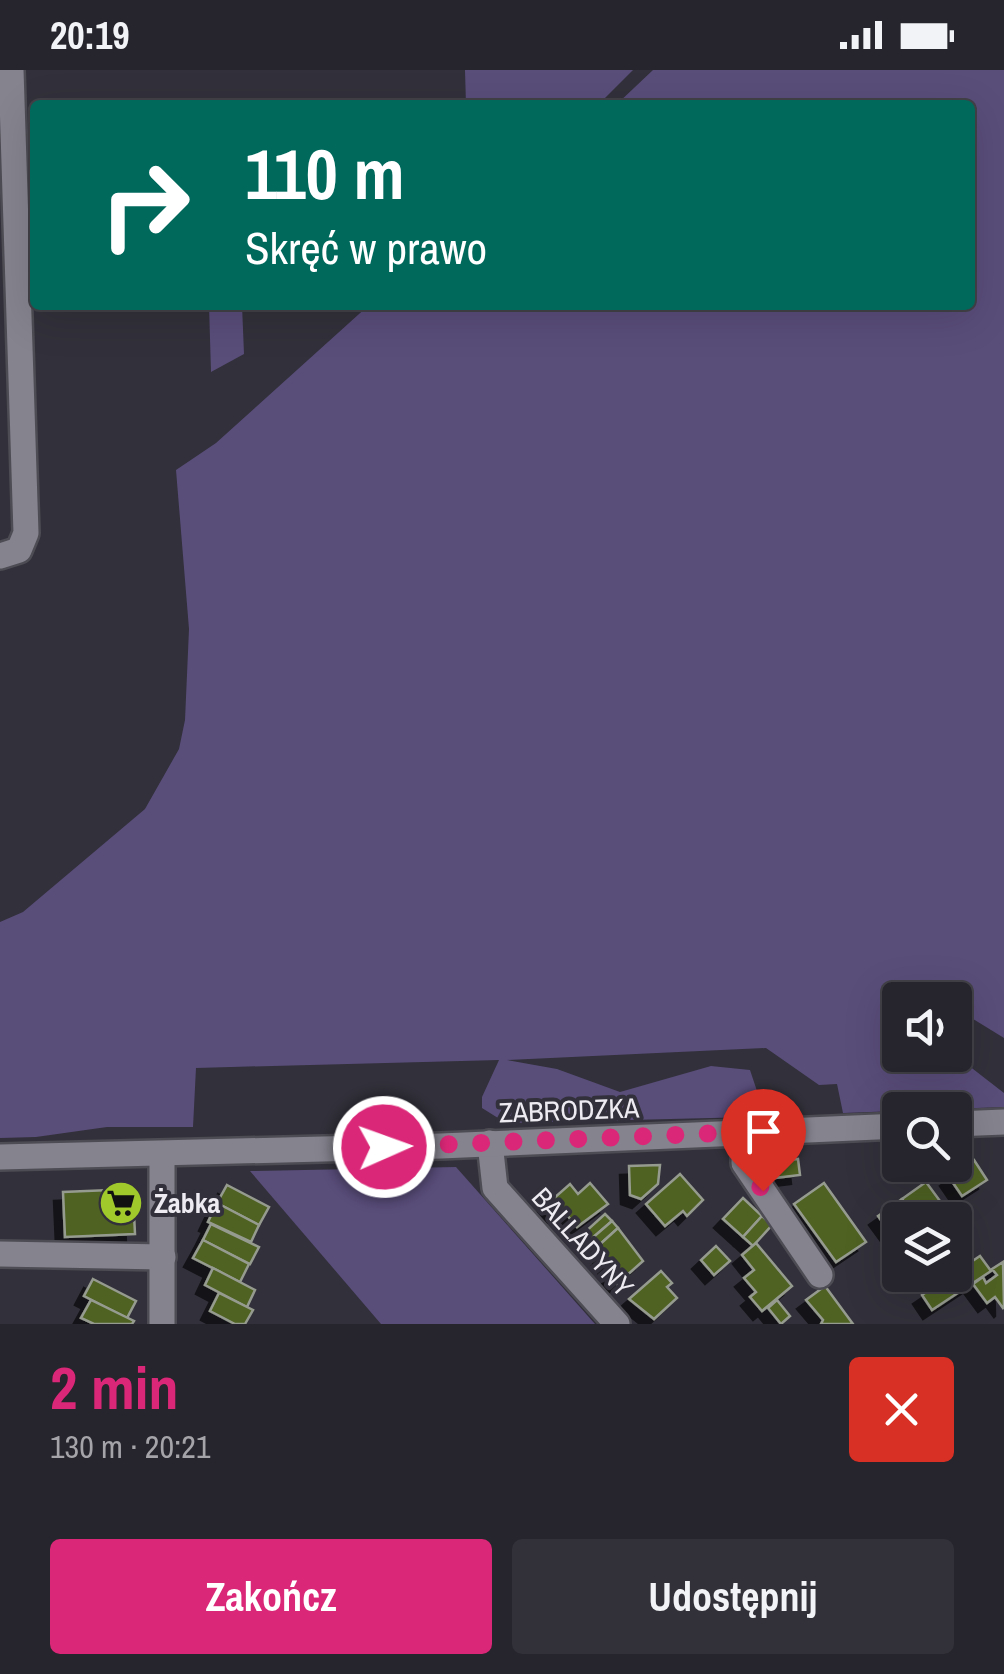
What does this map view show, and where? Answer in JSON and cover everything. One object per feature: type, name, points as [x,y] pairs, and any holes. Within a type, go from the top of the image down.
[{"type":"street","points":[[0,556],[19,550],[26,533],[11,70]]},
{"type":"street","points":[[972,1123],[1004,1122]]},
{"type":"street","name":"ZABRODZKA","points":[[0,1157],[882,1127]]},
{"type":"street","points":[[745,1132],[744,1162],[820,1275]]},
{"type":"street","name":"BALLADYNY","points":[[490,1143],[495,1188],[617,1324]]},
{"type":"street","points":[[162,1154],[162,1324]]},
{"type":"street","points":[[0,1254],[162,1258]]},
{"type":"shaded area","points":[[465,70],[633,70],[603,100],[466,100]]},
{"type":"shaded area","points":[[653,70],[1004,70],[1004,1038],[972,1018],[972,982],[882,982],[882,1072],[972,1072],[972,1068],[1004,1093],[1004,1107],[972,1108],[972,1092],[882,1092],[882,1112],[843,1113],[837,1084],[819,1085],[766,1048],[507,1060],[557,1069],[620,1092],[711,1066],[750,1070],[757,1091],[752,1117],[506,1123],[482,1108],[482,1097],[499,1060],[231,1067],[196,1068],[193,1127],[107,1127],[0,1138],[0,922],[23,912],[145,809],[179,749],[185,720],[189,629],[176,470],[216,443],[363,310],[975,310],[975,100],[621,100]]},
{"type":"shaded area","points":[[209,310],[242,310],[244,354],[211,372]]},
{"type":"shaded area","points":[[456,1167],[595,1324],[381,1324],[250,1171]]},
{"type":"building","points":[[798,1159],[800,1175],[774,1178],[771,1162]]},
{"type":"building","points":[[972,1161],[987,1180],[962,1196],[952,1182],[972,1182]]},
{"type":"building","points":[[660,1165],[658,1184],[641,1199],[630,1195],[629,1166]]},
{"type":"building","points":[[680,1174],[703,1200],[687,1216],[683,1211],[665,1226],[646,1204]]},
{"type":"building","points":[[926,1182],[941,1202],[904,1202],[902,1199]]},
{"type":"building","points":[[590,1183],[608,1204],[577,1227],[562,1209],[554,1215],[545,1206],[570,1184],[578,1194]]},
{"type":"building","points":[[824,1183],[866,1242],[836,1262],[794,1204]]},
{"type":"building","points":[[227,1185],[269,1207],[259,1225],[217,1203]]},
{"type":"building","points":[[63,1192],[133,1193],[135,1234],[65,1237]]},
{"type":"building","points":[[743,1198],[762,1216],[743,1237],[723,1219]]},
{"type":"building","points":[[217,1203],[259,1225],[251,1242],[208,1222]]},
{"type":"building","points":[[605,1214],[612,1221],[590,1240],[584,1233]]},
{"type":"building","points":[[762,1216],[772,1225],[753,1246],[743,1237]]},
{"type":"building","points":[[612,1221],[618,1228],[597,1247],[590,1240]]},
{"type":"building","points":[[211,1224],[259,1247],[250,1264],[203,1240]]},
{"type":"building","points":[[618,1228],[643,1261],[617,1284],[597,1247]]},
{"type":"building","points":[[203,1240],[249,1264],[240,1282],[193,1258]]},
{"type":"building","points":[[756,1243],[792,1286],[762,1311],[750,1297],[756,1292],[744,1278],[754,1270],[742,1255]]},
{"type":"building","points":[[716,1246],[730,1261],[714,1275],[701,1260]]},
{"type":"building","points":[[980,1256],[991,1271],[972,1284],[972,1261]]},
{"type":"building","points":[[1003,1262],[1003,1308],[995,1297],[987,1303],[973,1284],[983,1277],[986,1283],[997,1275],[992,1269]]},
{"type":"building","points":[[213,1268],[255,1290],[247,1307],[205,1285]]},
{"type":"building","points":[[661,1271],[672,1283],[667,1287],[677,1298],[654,1319],[629,1299]]},
{"type":"building","points":[[93,1279],[136,1301],[127,1318],[84,1296]]},
{"type":"building","points":[[825,1286],[853,1324],[821,1324],[823,1320],[806,1300]]},
{"type":"building","points":[[926,1292],[959,1292],[932,1310],[922,1295]]},
{"type":"building","points":[[219,1293],[253,1310],[245,1324],[235,1324],[210,1311]]},
{"type":"building","points":[[91,1300],[134,1321],[94,1324],[81,1318]]},
{"type":"building","points":[[777,1300],[790,1316],[781,1324],[768,1308]]},
{"type":"place","name":"Żabka","points":[[121,1203]]},
{"type":"route","points":[[384,1147],[745,1132],[744,1162],[763,1191]]}]
